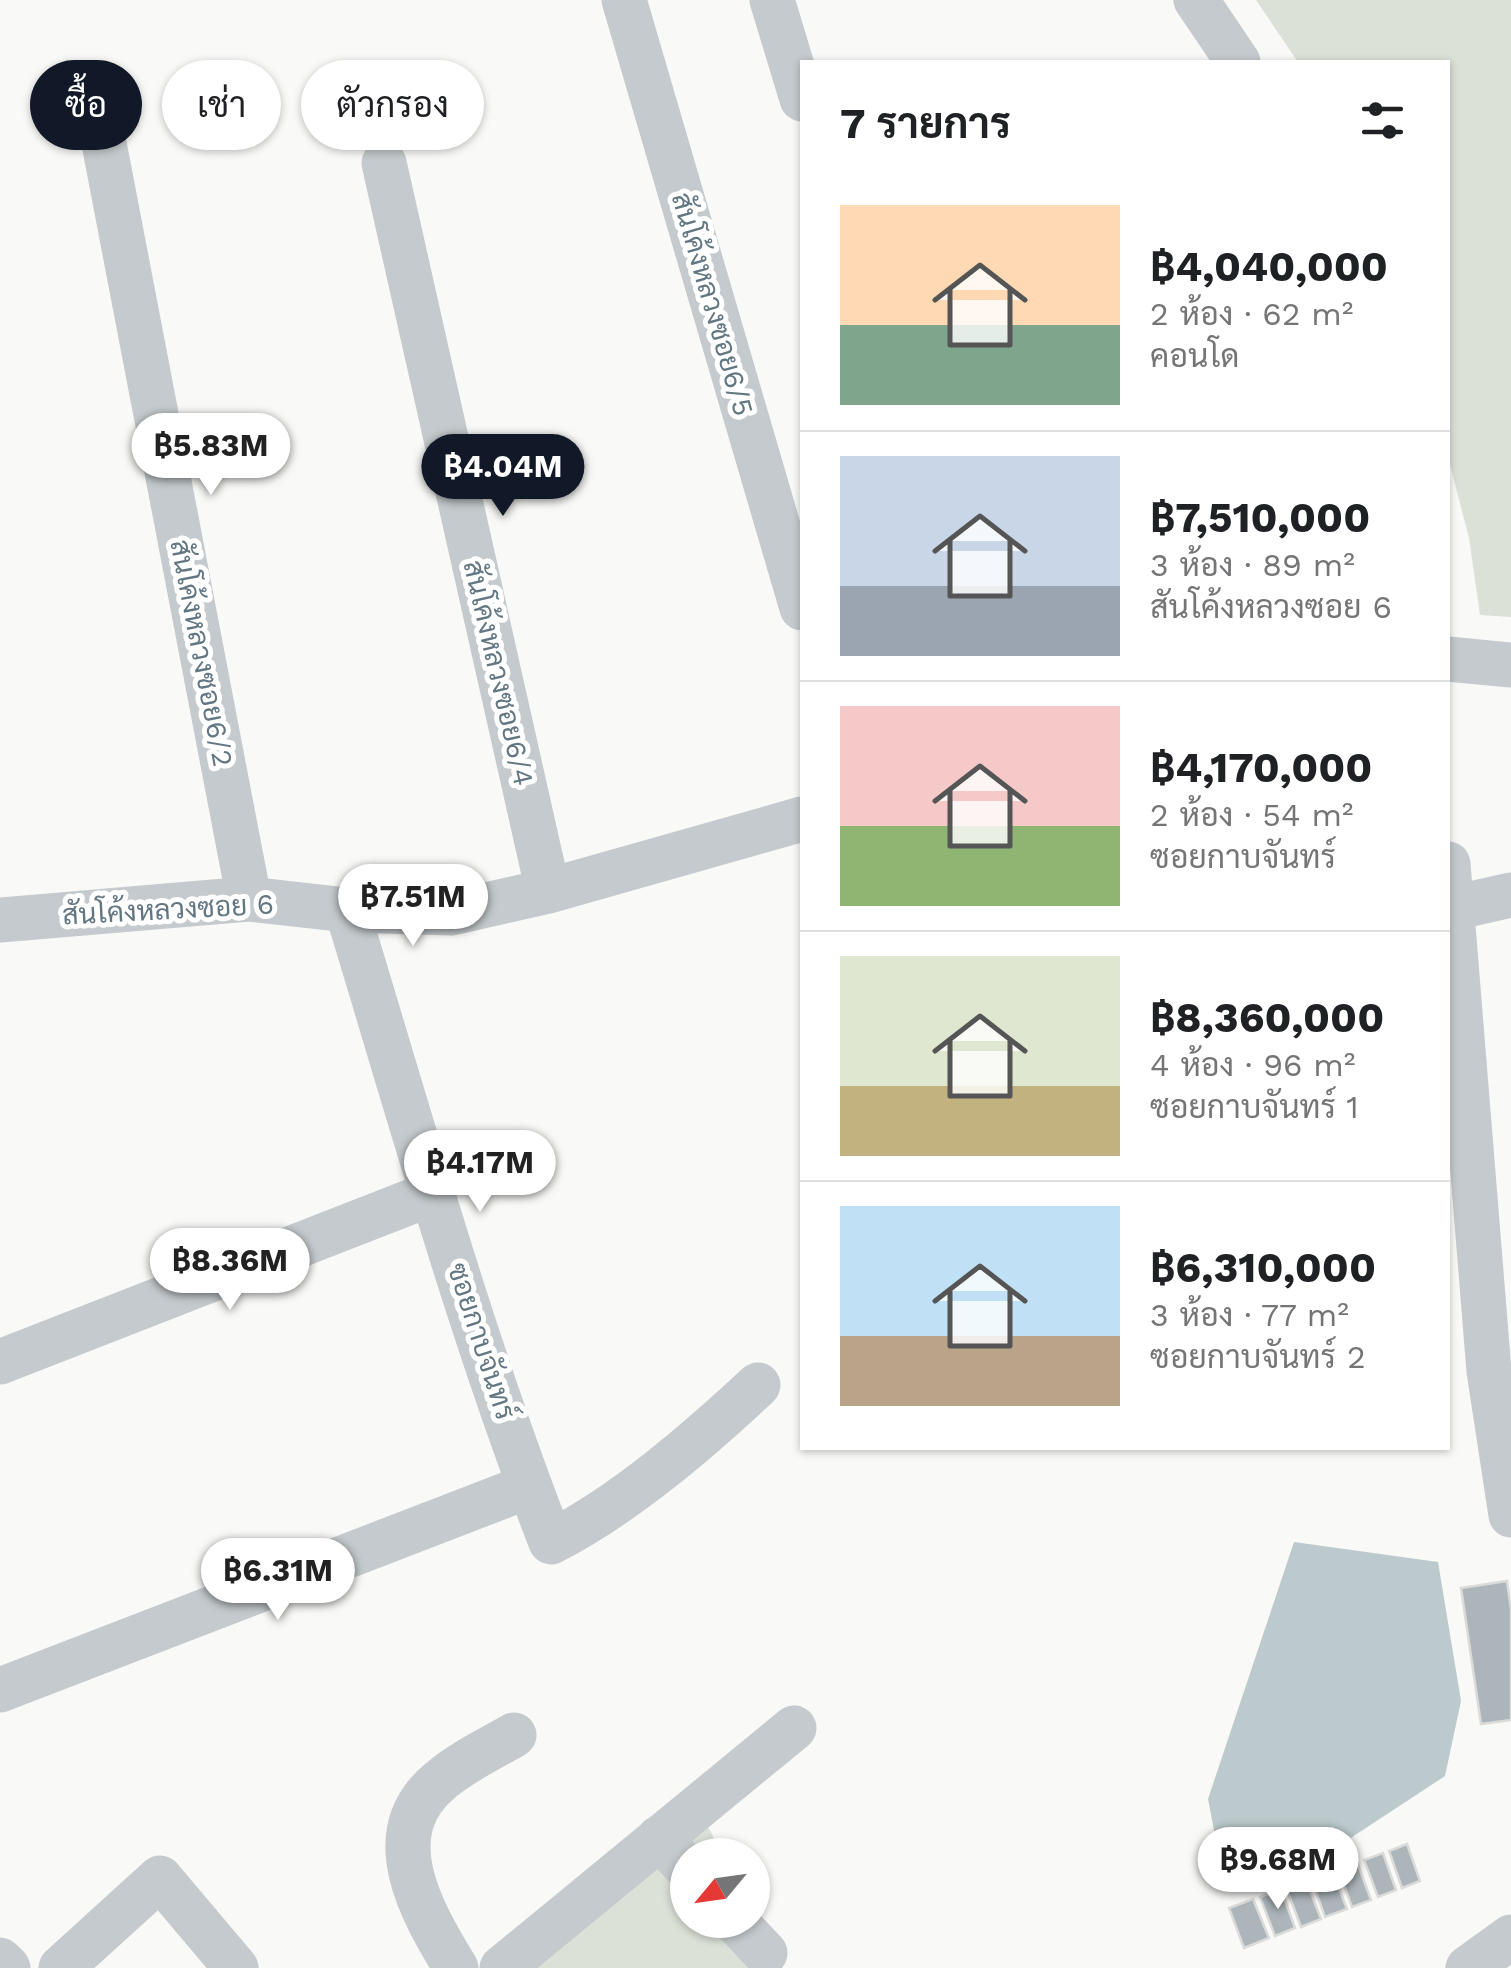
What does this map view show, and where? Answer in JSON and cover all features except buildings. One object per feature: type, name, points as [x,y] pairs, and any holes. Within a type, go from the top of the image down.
[{"type":"street","name":"สันโค้งหลวงซอย6/5","points":[[624,0],[800,601]]},
{"type":"street","points":[[772,0],[800,91]]},
{"type":"street","points":[[1196,0],[1237,60]]},
{"type":"street","name":"สันโค้งหลวงซอย6/2","points":[[105,150],[250,899]]},
{"type":"street","name":"สันโค้งหลวงซอย6/4","points":[[384,163],[548,891]]},
{"type":"street","points":[[1450,659],[1511,665]]},
{"type":"street","name":"สันโค้งหลวงซอย 6","points":[[0,920],[250,899],[347,910],[451,913],[548,891],[800,820]]},
{"type":"street","points":[[1450,909],[1511,895]]},
{"type":"street","name":"ซอยกาบจันทร์","points":[[347,910],[433,1194],[551,1542],[575,1529],[700,1438],[758,1385]]},
{"type":"street","points":[[1450,918],[1500,1368],[1511,1515]]},
{"type":"street","points":[[0,1362],[433,1194]]},
{"type":"street","points":[[0,1690],[529,1486]]},
{"type":"street","points":[[689,1838],[794,1728]]},
{"type":"street","points":[[456,1968],[436,1936],[413,1885],[407,1847],[413,1810],[440,1780],[514,1735]]},
{"type":"street","points":[[502,1968],[612,1876],[670,1855]]},
{"type":"street","points":[[61,1968],[160,1878],[236,1968]]},
{"type":"street","points":[[1468,1968],[1511,1937]]},
{"type":"street","points":[[750,1938],[765,1954]]},
{"type":"street","points":[[0,1960],[8,1968]]},
{"type":"shaded area","points":[[1256,0],[1511,0],[1511,617],[1480,615],[1469,538],[1450,465],[1450,60],[1297,60]]},
{"type":"shaded area","points":[[1294,1542],[1438,1562],[1461,1701],[1445,1776],[1305,1868],[1221,1866],[1208,1799]]},
{"type":"shaded area","points":[[707,1825],[714,1838],[691,1838]]},
{"type":"shaded area","points":[[670,1856],[670,1938],[762,1938],[780,1968],[536,1968]]}]
